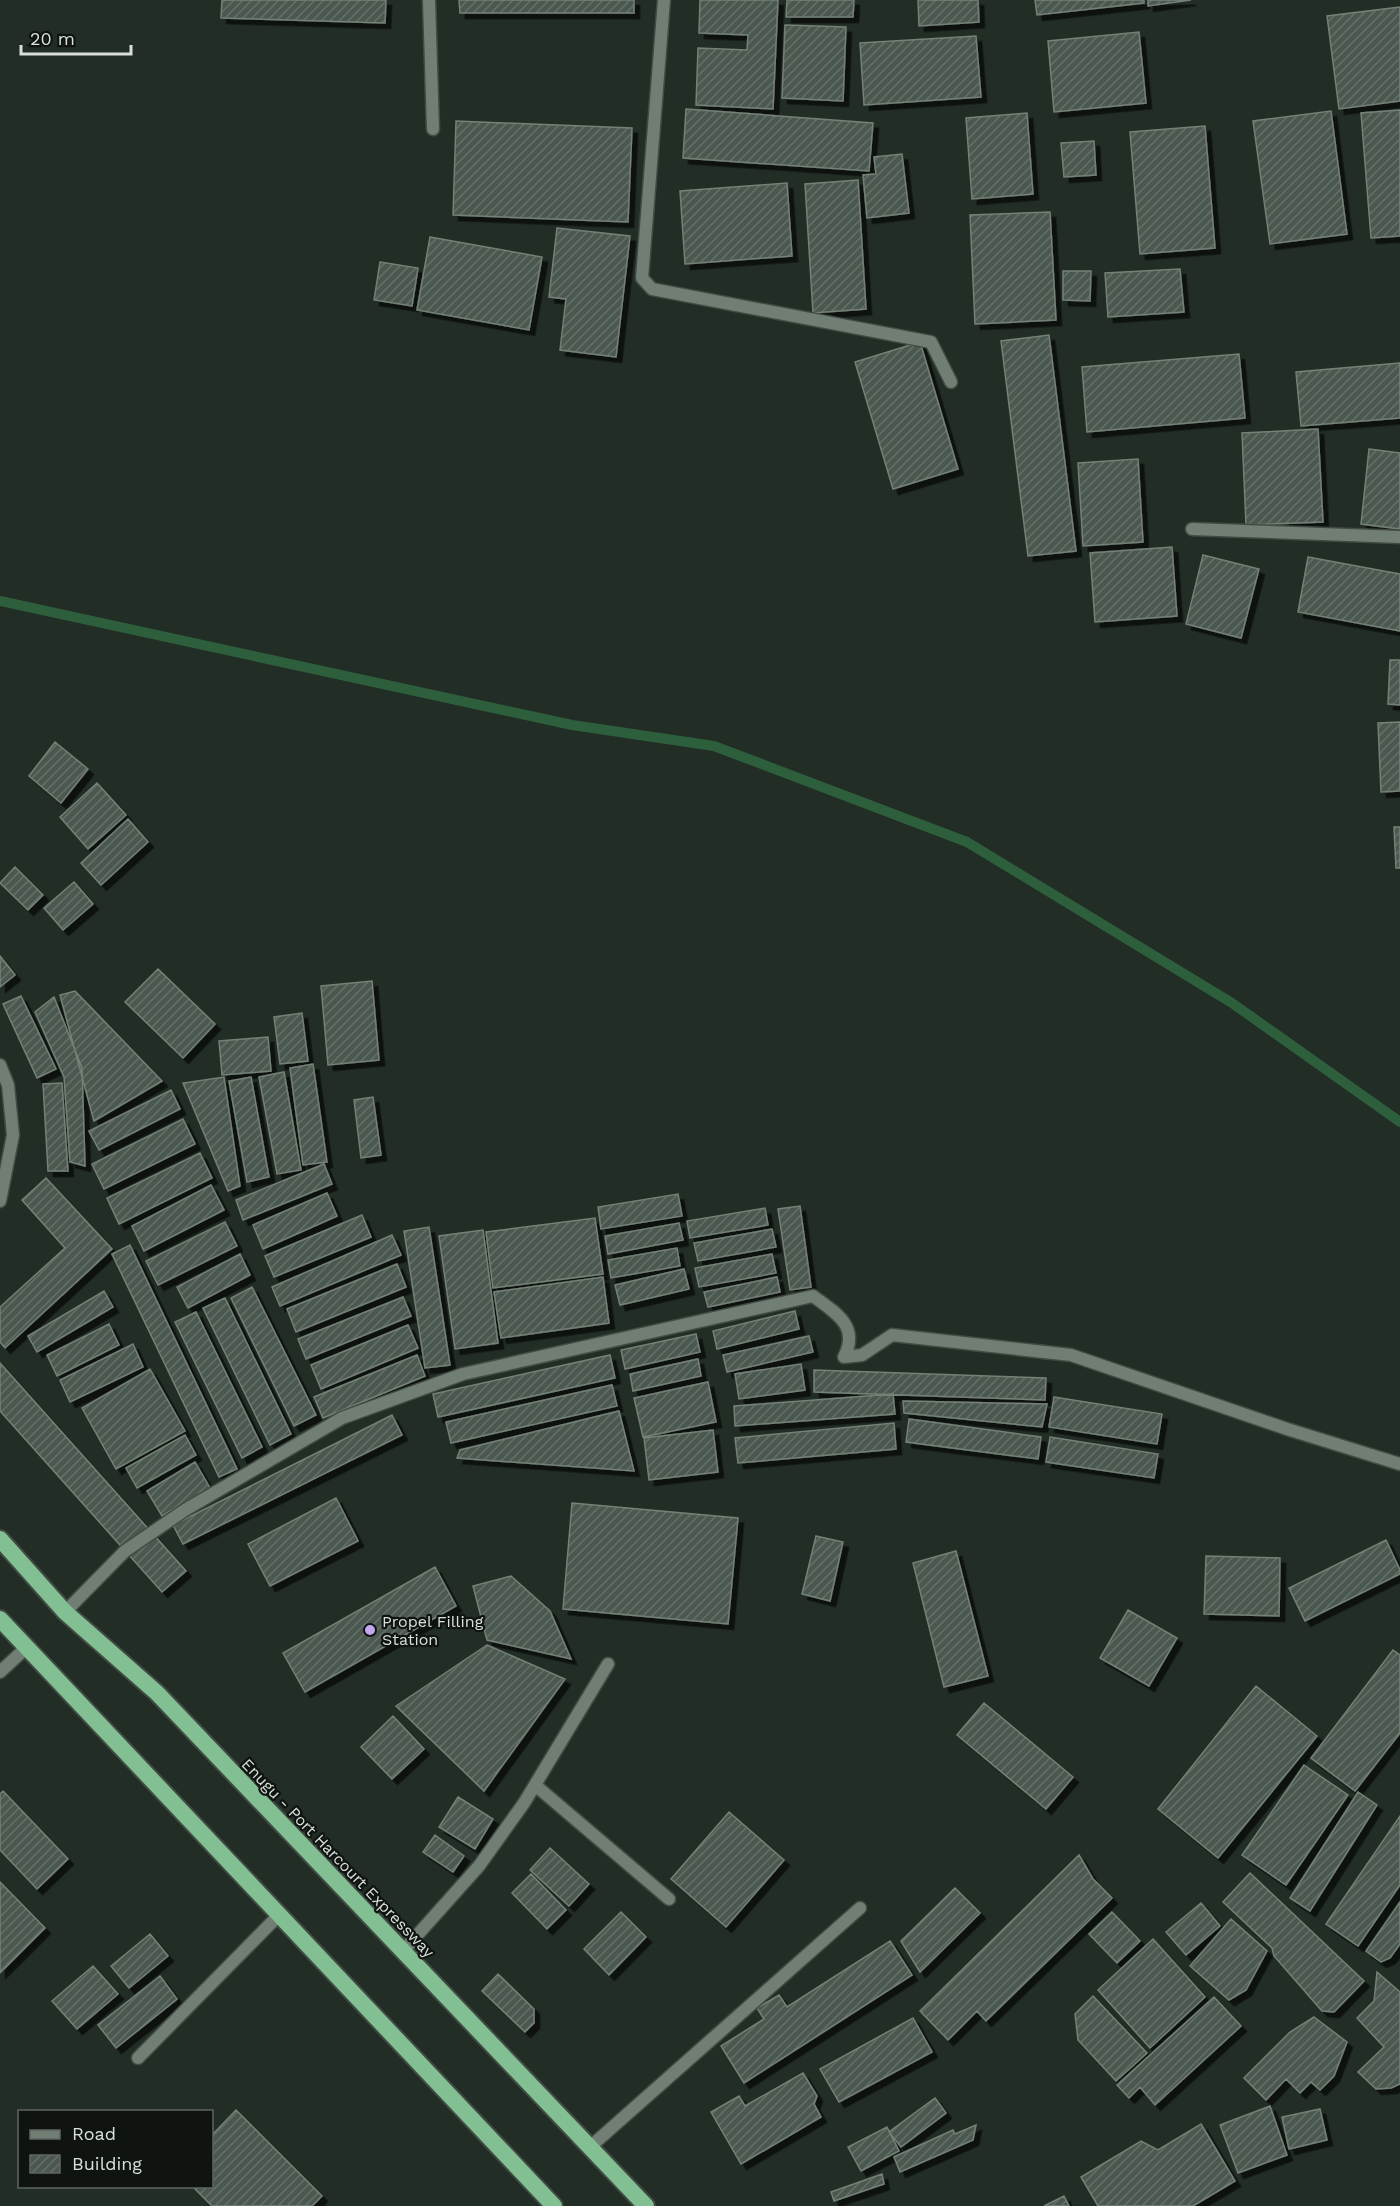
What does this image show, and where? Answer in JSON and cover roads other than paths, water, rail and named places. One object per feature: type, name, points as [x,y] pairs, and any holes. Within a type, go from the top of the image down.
[{"type":"highway","name":"Enugu - Port Harcourt Expressway","points":[[0,1539],[65,1612],[157,1693],[646,2206]]},
{"type":"highway","points":[[0,1618],[554,2206]]},
{"type":"street","points":[[429,0],[434,129]]},
{"type":"street","points":[[664,0],[642,278],[652,289],[930,342],[951,382]]},
{"type":"street","points":[[1192,529],[1400,537]]},
{"type":"street","points":[[0,1065],[8,1085],[13,1135],[0,1201]]},
{"type":"street","points":[[65,1612],[125,1551],[185,1510],[342,1418],[464,1374],[813,1296],[843,1322],[850,1333],[850,1345],[844,1357],[862,1355],[892,1335],[1071,1356],[1287,1429],[1400,1464]]},
{"type":"street","points":[[0,1672],[27,1647]]},
{"type":"street","points":[[403,1951],[479,1866],[535,1785],[608,1664]]},
{"type":"street","points":[[535,1785],[669,1899]]},
{"type":"street","points":[[590,2147],[860,1908]]},
{"type":"street","points":[[138,2058],[279,1915]]},
{"type":"waterway","points":[[0,601],[572,725],[714,746],[967,842],[1232,1003],[1400,1122]]},
{"type":"place","name":"Propel Filling Station","points":[[370,1630]]}]
